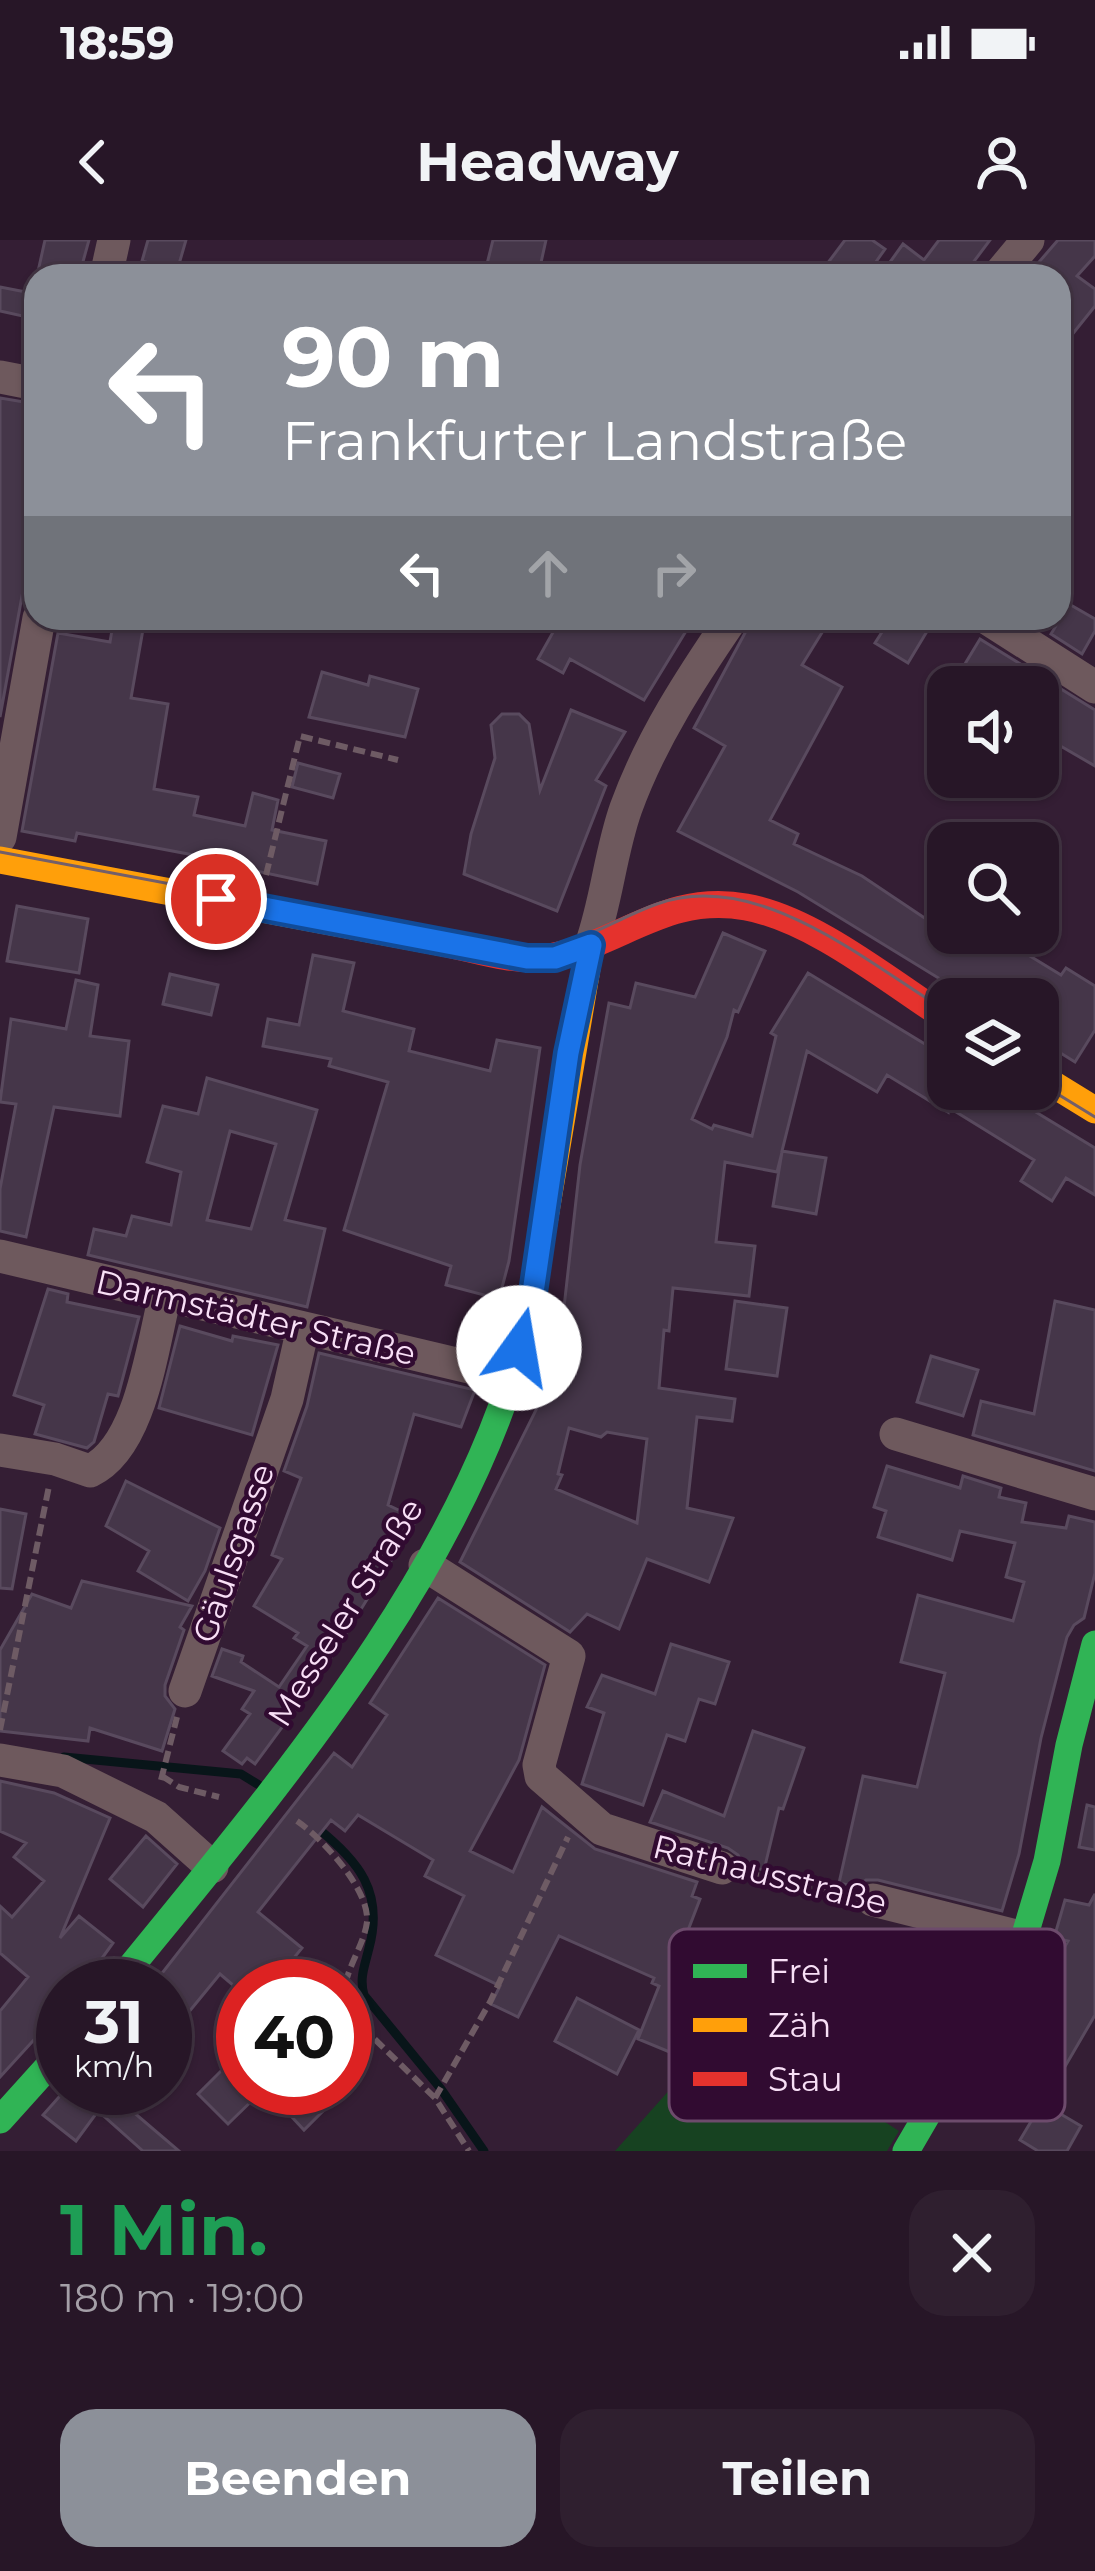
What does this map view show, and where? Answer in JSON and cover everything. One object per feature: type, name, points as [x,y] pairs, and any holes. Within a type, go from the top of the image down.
[{"type":"street","points":[[1008,264],[1028,240]]},
{"type":"street","points":[[0,837],[37,630]]},
{"type":"street","points":[[591,945],[608,895],[616,843],[642,769],[688,683],[724,630]]},
{"type":"street","points":[[1006,630],[1095,687]]},
{"type":"street","points":[[0,860],[527,958],[555,958],[659,912],[724,904],[757,909],[927,1006]]},
{"type":"street","name":"Messeler Straße","points":[[137,1959],[273,1788],[425,1564],[472,1473],[512,1377],[531,1306],[568,1053],[591,945]]},
{"type":"street","points":[[1059,1082],[1089,1093]]},
{"type":"street","name":"Darmstädter Straße","points":[[0,1256],[512,1377]]},
{"type":"street","points":[[0,1450],[55,1459],[90,1471],[107,1463],[132,1423],[165,1296]]},
{"type":"street","name":"Gäulsgasse","points":[[185,1691],[287,1399],[303,1328]]},
{"type":"street","points":[[896,1434],[1095,1494]]},
{"type":"street","name":"Rathausstraße","points":[[425,1564],[569,1656],[539,1765],[541,1776],[602,1829],[722,1868]]},
{"type":"street","points":[[1027,1929],[1047,1861],[1069,1744],[1095,1643]]},
{"type":"street","points":[[0,1760],[63,1771],[156,1817],[212,1867]]},
{"type":"street","name":"Rathausstraße","points":[[873,1900],[988,1929]]},
{"type":"street","points":[[0,2120],[36,2080]]},
{"type":"street","points":[[906,2151],[924,2121]]},
{"type":"path","points":[[258,907],[300,736],[398,760]]},
{"type":"path","points":[[0,1730],[55,1459]]},
{"type":"path","points":[[185,1691],[162,1776],[179,1787],[217,1797]]},
{"type":"path","points":[[435,2098],[490,2002],[580,1813]]},
{"type":"path","points":[[296,1820],[340,1864],[365,1904],[367,1922],[354,1959]]},
{"type":"path","name":"Rathausstraße","points":[[722,1868],[873,1900]]},
{"type":"path","points":[[372,2037],[435,2098],[470,2151]]},
{"type":"green space","points":[[669,2090],[669,2121],[883,2121],[899,2131],[887,2151],[615,2151]]},
{"type":"building","points":[[45,240],[89,240],[82,264],[40,264]]},
{"type":"building","points":[[148,240],[186,240],[179,264],[142,261]]},
{"type":"building","points":[[493,240],[546,240],[541,264],[487,264]]},
{"type":"building","points":[[845,240],[872,240],[885,249],[874,264],[827,264]]},
{"type":"building","points":[[939,240],[990,240],[972,264],[889,264],[903,244],[924,260]]},
{"type":"building","points":[[1058,240],[1095,240],[1095,256],[1077,276],[1095,289],[1095,306],[1071,336],[1071,264],[1037,264]]},
{"type":"building","points":[[0,287],[24,292],[24,316],[0,311]]},
{"type":"building","points":[[0,398],[24,402],[24,585],[0,717]]},
{"type":"building","points":[[1071,605],[1095,619],[1095,631],[1082,654],[1051,634],[1071,630]]},
{"type":"building","points":[[112,630],[143,630],[131,698],[168,704],[154,789],[198,797],[194,815],[245,826],[253,793],[278,800],[272,830],[326,841],[317,884],[77,833],[75,841],[22,831],[58,633],[110,642]]},
{"type":"building","points":[[554,630],[687,630],[644,700],[570,659],[563,673],[538,659]]},
{"type":"building","points":[[747,630],[824,630],[802,665],[842,687],[770,820],[798,834],[794,844],[862,876],[927,920],[927,954],[1027,954],[1061,975],[1066,968],[1095,986],[1095,1030],[1075,1062],[1059,1052],[1059,978],[938,978],[798,892],[678,831],[725,746],[694,728]]},
{"type":"building","points":[[883,630],[928,630],[908,663],[875,643]]},
{"type":"building","points":[[980,639],[1024,666],[964,666]]},
{"type":"building","points":[[322,672],[368,685],[370,676],[418,689],[405,737],[309,717]]},
{"type":"building","points":[[1059,688],[1095,710],[1095,766],[1059,745]]},
{"type":"building","points":[[571,710],[625,732],[596,780],[606,786],[557,911],[464,874],[495,758],[491,725],[502,714],[519,714],[529,724],[540,790]]},
{"type":"building","points":[[298,763],[340,774],[333,798],[292,787]]},
{"type":"building","points":[[17,906],[88,919],[79,973],[7,961]]},
{"type":"building","points":[[723,933],[765,951],[738,1012],[734,1010],[692,1119],[712,1129],[714,1125],[752,1136],[776,1036],[771,1033],[808,973],[927,1045],[927,1099],[887,1075],[877,1092],[807,1051],[782,1151],[826,1158],[816,1214],[773,1206],[782,1152],[777,1172],[725,1162],[716,1242],[755,1246],[749,1296],[673,1288],[659,1388],[735,1399],[732,1421],[697,1417],[687,1508],[733,1518],[709,1582],[647,1559],[619,1629],[587,1614],[570,1632],[460,1562],[547,1388],[560,1343],[580,1165],[609,1003],[630,1008],[636,983],[695,997]],"holes":[[[569,1428],[601,1437],[607,1432],[647,1439],[637,1523],[556,1489]]]},
{"type":"building","points":[[313,955],[354,963],[343,1011],[414,1029],[409,1051],[490,1071],[497,1040],[540,1048],[509,1261],[499,1299],[446,1285],[451,1266],[344,1230],[388,1082],[329,1066],[331,1059],[263,1046],[268,1019],[299,1025]]},
{"type":"building","points":[[170,974],[218,985],[211,1015],[163,1004]]},
{"type":"building","points":[[76,980],[98,985],[90,1036],[129,1041],[120,1116],[54,1107],[26,1237],[0,1231],[0,1189],[16,1104],[0,1102],[11,1019],[66,1029]]},
{"type":"building","points":[[207,1078],[317,1110],[285,1220],[325,1229],[307,1307],[88,1255],[94,1229],[126,1236],[132,1216],[171,1225],[181,1172],[147,1162],[163,1106],[198,1114]],"holes":[[[230,1131],[276,1144],[251,1229],[207,1220]]]},
{"type":"building","points":[[953,1110],[1033,1110],[1095,1148],[1095,1195],[1066,1178],[1052,1201],[1021,1181],[1034,1160]]},
{"type":"building","points":[[48,1289],[68,1294],[67,1302],[139,1317],[118,1396],[108,1394],[94,1442],[87,1448],[35,1434],[44,1405],[14,1395]]},
{"type":"building","points":[[735,1301],[787,1308],[777,1376],[726,1369]]},
{"type":"building","points":[[1055,1301],[1095,1310],[1095,1471],[973,1435],[981,1401],[1034,1414]]},
{"type":"building","points":[[180,1326],[232,1341],[233,1336],[278,1345],[252,1435],[159,1408]]},
{"type":"building","points":[[319,1353],[475,1390],[461,1427],[414,1414],[388,1505],[417,1519],[317,1680],[255,1764],[247,1758],[242,1764],[223,1751],[250,1714],[242,1709],[254,1691],[212,1676],[222,1649],[243,1656],[241,1662],[279,1687],[307,1646],[294,1638],[298,1633],[254,1606],[282,1559],[272,1555],[301,1478],[284,1471]]},
{"type":"building","points":[[931,1356],[978,1370],[963,1416],[917,1402]]},
{"type":"building","points":[[887,1466],[960,1488],[963,1476],[1001,1488],[999,1497],[1026,1503],[1022,1522],[1066,1528],[1069,1516],[1095,1522],[1095,1573],[1084,1618],[1067,1637],[1002,1911],[878,1880],[866,1880],[857,1887],[839,1883],[863,1776],[917,1787],[945,1673],[901,1662],[918,1595],[1013,1621],[1024,1582],[1006,1577],[1015,1543],[960,1531],[952,1560],[878,1537],[886,1511],[874,1507]]},
{"type":"building","points":[[126,1481],[220,1528],[188,1601],[138,1571],[149,1551],[106,1526]]},
{"type":"building","points":[[0,1509],[26,1514],[12,1589],[0,1588]]},
{"type":"building","points":[[82,1581],[192,1606],[180,1627],[184,1630],[165,1685],[165,1696],[175,1709],[162,1751],[90,1728],[88,1741],[0,1731],[0,1650],[32,1594],[71,1608]]},
{"type":"building","points":[[438,1598],[545,1665],[519,1760],[470,1851],[513,1872],[542,1807],[595,1849],[697,1882],[692,1896],[700,1899],[689,1929],[669,1929],[669,2052],[638,2039],[659,1986],[652,1983],[654,1978],[559,1936],[518,2017],[491,2004],[500,1986],[436,1955],[464,1896],[425,1876],[433,1860],[358,1815],[345,1831],[331,1820],[258,1912],[302,1948],[293,1959],[216,1959],[216,1979],[192,2008],[192,1959],[173,1959],[334,1753],[352,1767],[387,1715],[370,1703]]},
{"type":"building","points":[[671,1644],[729,1662],[715,1704],[699,1699],[685,1741],[667,1735],[643,1805],[582,1784],[604,1713],[587,1707],[602,1675],[655,1694]]},
{"type":"building","points":[[753,1731],[804,1748],[783,1809],[779,1808],[764,1870],[743,1865],[728,1848],[650,1822],[663,1791],[724,1816]]},
{"type":"building","points":[[0,1781],[54,1793],[110,1818],[60,1938],[79,1916],[113,1943],[101,1959],[36,1959],[36,2038],[0,2077],[0,2011],[28,1977],[0,1953],[0,1906],[12,1917],[44,1881],[14,1857],[26,1843],[0,1831]]},
{"type":"building","points":[[1087,1805],[1095,1807],[1095,1850],[1079,1847]]},
{"type":"building","points":[[146,1836],[177,1864],[143,1907],[110,1879]]},
{"type":"building","points":[[1095,1894],[1095,2015],[1065,2067],[1068,1941],[1065,1929],[1057,1929],[1065,1900],[1089,1905]]},
{"type":"building","points":[[577,1998],[639,2030],[617,2074],[555,2041]]},
{"type":"building","points":[[216,2076],[216,2112],[198,2094]]},
{"type":"building","points":[[43,2115],[95,2115],[76,2141]]},
{"type":"building","points":[[102,2115],[137,2115],[179,2151],[143,2151]]},
{"type":"building","points":[[290,2115],[319,2115],[304,2130]]},
{"type":"building","points":[[1065,2117],[1081,2126],[1067,2151],[1038,2151],[1020,2140],[1031,2121],[1065,2121]]},
{"type":"waterway","points":[[64,1757],[241,1774],[259,1785]]},
{"type":"waterway","points":[[316,1827],[356,1865],[370,1894],[373,1928],[362,1977],[364,1995],[441,2089],[484,2151]]},
{"type":"tram line","points":[[0,852],[528,951],[578,939],[657,904],[695,896],[734,899],[810,926],[927,998]]},
{"type":"tram line","points":[[1059,1095],[1095,1117]]},
{"type":"traffic: fast","points":[[137,1959],[299,1755],[414,1587],[462,1499],[501,1409],[528,1318]]},
{"type":"traffic: fast","points":[[1027,1929],[1047,1861],[1095,1644]]},
{"type":"traffic: fast","points":[[0,2120],[36,2080]]},
{"type":"traffic: fast","points":[[906,2151],[924,2121]]},
{"type":"traffic: slow","points":[[0,860],[443,943]]},
{"type":"traffic: slow","points":[[528,1318],[591,945]]},
{"type":"traffic: slow","points":[[1059,1088],[1095,1110]]},
{"type":"traffic: jam","points":[[443,943],[505,957],[543,958],[595,944],[690,907],[746,907],[825,938],[927,1005]]},
{"type":"route","points":[[216,899],[497,955],[555,958],[591,945],[568,1053],[531,1306],[519,1348]]}]
